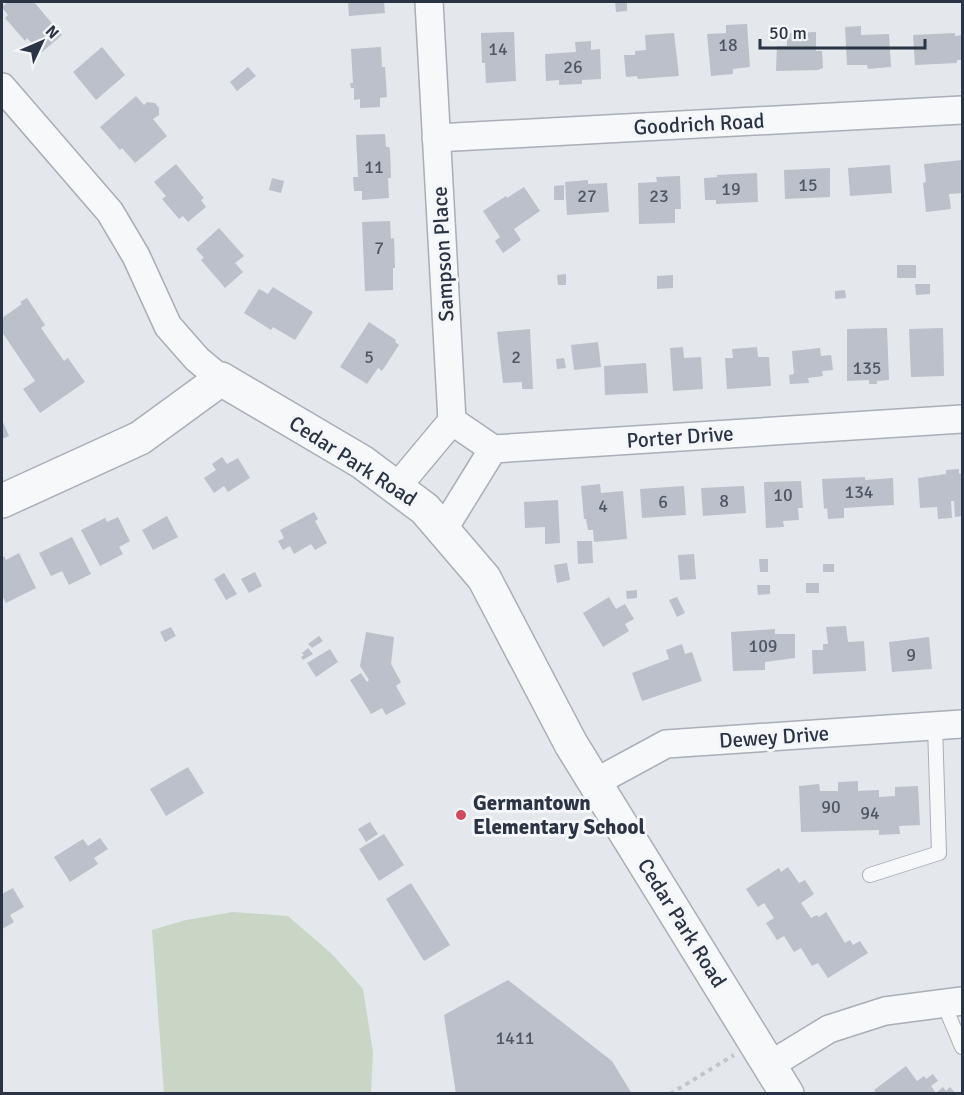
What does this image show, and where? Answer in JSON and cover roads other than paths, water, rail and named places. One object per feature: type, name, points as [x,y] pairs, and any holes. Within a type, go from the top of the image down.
[{"type":"street","name":"Sampson Place","points":[[429,2],[452,421]]},
{"type":"street","name":"Cedar Park Road","points":[[2,87],[110,212],[136,256],[168,326],[197,359],[221,379],[362,462],[425,508],[483,578],[571,744],[788,1094]]},
{"type":"street","name":"Goodrich Road","points":[[436,138],[963,110]]},
{"type":"street","points":[[2,501],[140,438],[221,379]]},
{"type":"street","name":"Porter Drive","points":[[493,449],[963,419]]},
{"type":"street","points":[[396,488],[452,421],[493,449],[443,530]]},
{"type":"street","name":"Dewey Drive","points":[[596,782],[666,744],[963,724]]},
{"type":"street","points":[[763,1054],[885,1011],[953,1001]]},
{"type":"lane","points":[[870,875],[939,853],[935,726]]},
{"type":"lane","points":[[953,1001],[963,1047]]},
{"type":"place","name":"Germantown Elementary School","points":[[461,815]]}]
